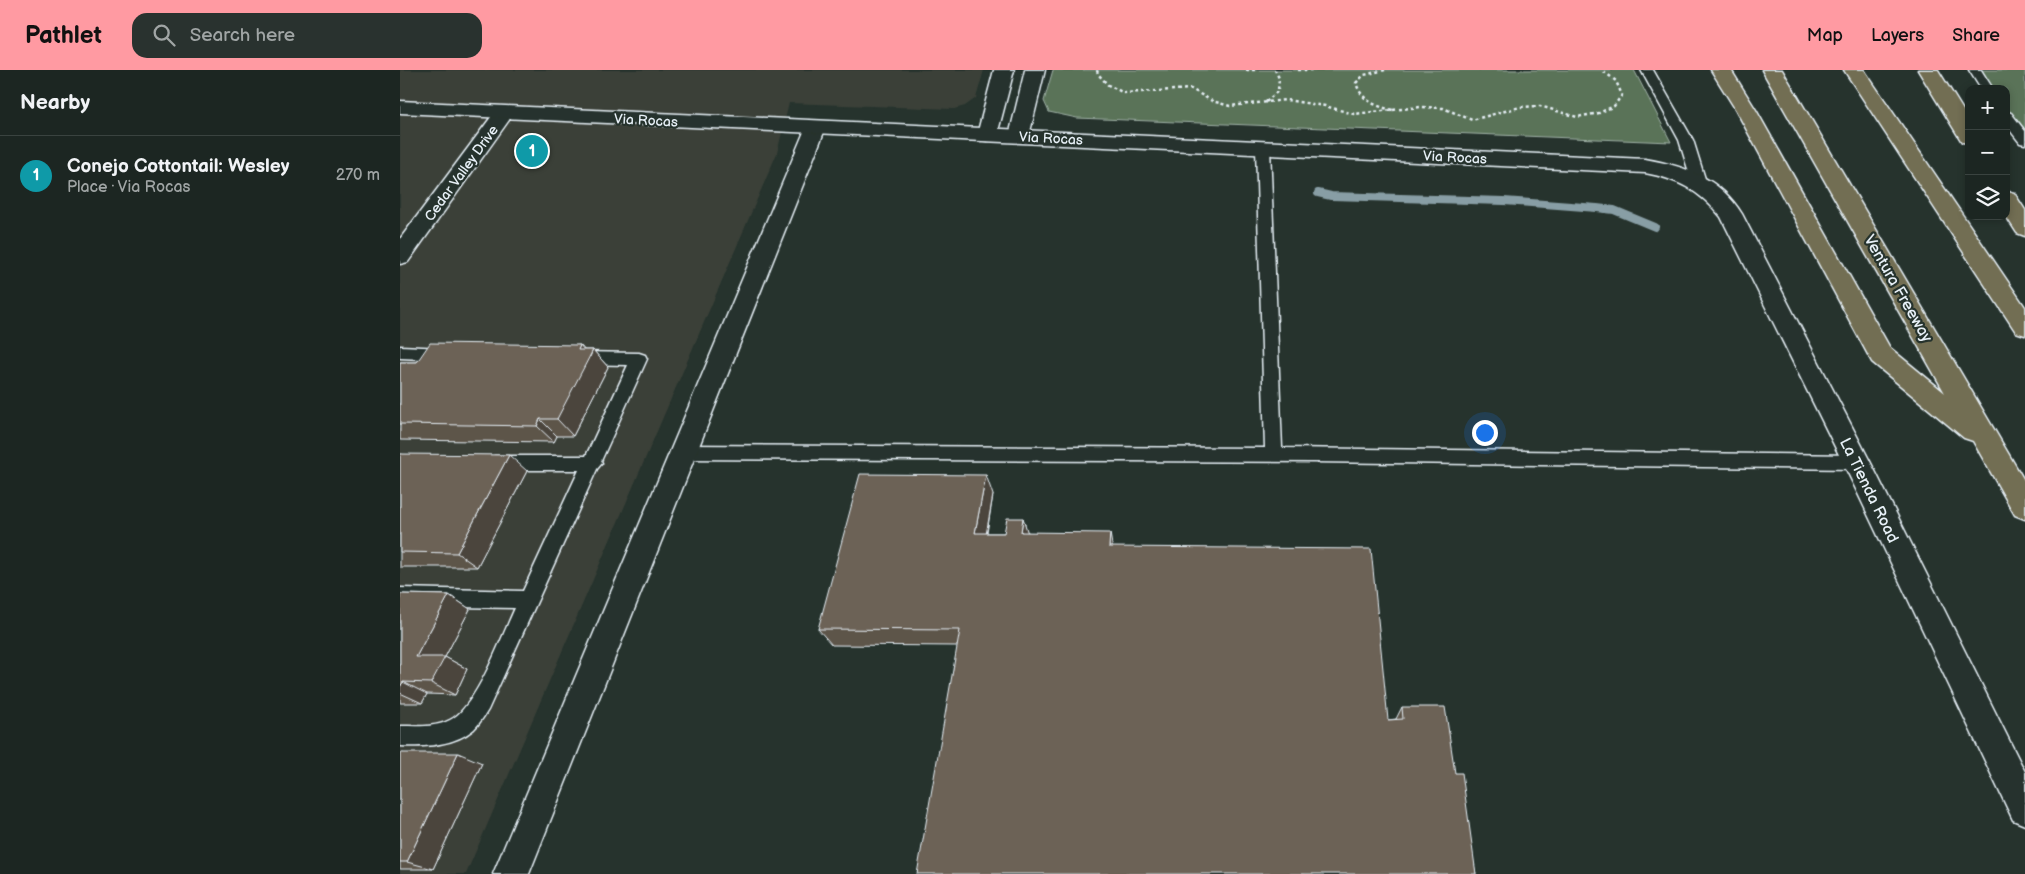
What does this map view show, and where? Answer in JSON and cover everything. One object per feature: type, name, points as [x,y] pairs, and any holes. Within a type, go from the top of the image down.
[{"type":"highway","points":[[1721,70],[1746,110],[1881,356],[1987,441]]},
{"type":"highway","name":"Ventura Freeway","points":[[1772,70],[2025,507]]},
{"type":"highway","points":[[1854,70],[2025,326]]},
{"type":"highway","points":[[1928,70],[1965,130]]},
{"type":"highway","points":[[2010,204],[2025,228]]},
{"type":"street","points":[[986,135],[1004,70]]},
{"type":"street","points":[[1019,136],[1035,70]]},
{"type":"street","name":"Via Rocas","points":[[400,107],[1645,166],[1671,170],[1699,182]]},
{"type":"street","name":"Cedar Valley Drive","points":[[400,256],[504,113]]},
{"type":"street","points":[[511,874],[816,127]]},
{"type":"street","name":"La Tienda Road","points":[[1699,182],[1717,196],[1731,214],[1856,462],[2025,808]]},
{"type":"lane","points":[[1647,70],[1686,140],[1699,182]]},
{"type":"lane","points":[[1975,70],[1984,85]]},
{"type":"lane","points":[[2010,121],[2025,140]]},
{"type":"lane","points":[[1263,148],[1274,454]]},
{"type":"lane","points":[[400,352],[460,354]]},
{"type":"lane","points":[[400,736],[430,737],[450,730],[466,722],[481,703],[593,464],[639,359],[560,357]]},
{"type":"lane","points":[[683,452],[1274,454],[1856,462]]},
{"type":"lane","points":[[477,463],[593,464]]},
{"type":"lane","points":[[400,597],[530,600]]},
{"type":"path","points":[[1097,70],[1098,74],[1108,85],[1124,93],[1191,89],[1212,100],[1230,106],[1286,100],[1326,106],[1354,114],[1421,107],[1443,108],[1472,120],[1520,107],[1540,106],[1577,117],[1599,113],[1614,106],[1622,95],[1616,81],[1602,70]]},
{"type":"path","points":[[1246,70],[1255,70]]},
{"type":"path","points":[[1266,102],[1278,91],[1279,78],[1275,70]]},
{"type":"path","points":[[1298,70],[1312,70]]},
{"type":"path","points":[[1385,70],[1364,75],[1356,84],[1359,94],[1370,104],[1396,111]]},
{"type":"shaded area","points":[[400,70],[984,70],[976,98],[965,106],[954,109],[789,103],[777,153],[466,874],[400,874]]},
{"type":"green space","points":[[1053,70],[1634,70],[1671,142],[1077,118],[1049,112],[1044,101]]},
{"type":"green space","points":[[1982,70],[2025,70],[2025,130],[2010,111],[2010,85],[1991,85]]},
{"type":"building","points":[[430,343],[580,345],[578,350],[593,350],[557,419],[540,419],[537,426],[400,424],[400,362],[417,362]]},
{"type":"building","points":[[400,454],[509,455],[457,553],[400,552]]},
{"type":"building","points":[[860,474],[986,475],[975,533],[1004,533],[1007,518],[1023,518],[1021,532],[1110,533],[1109,547],[1371,549],[1388,720],[1403,719],[1402,707],[1445,707],[1455,773],[1462,773],[1476,874],[917,874],[960,630],[818,629]]},
{"type":"building","points":[[400,594],[449,595],[416,657],[445,657],[431,683],[403,682],[400,687]]},
{"type":"building","points":[[400,753],[458,753],[407,862],[400,862]]},
{"type":"waterway","points":[[1318,193],[1331,196],[1504,201],[1597,208],[1614,210],[1655,227]]},
{"type":"place","name":"Conejo Cottontail: Wesley","points":[[532,151]]}]
